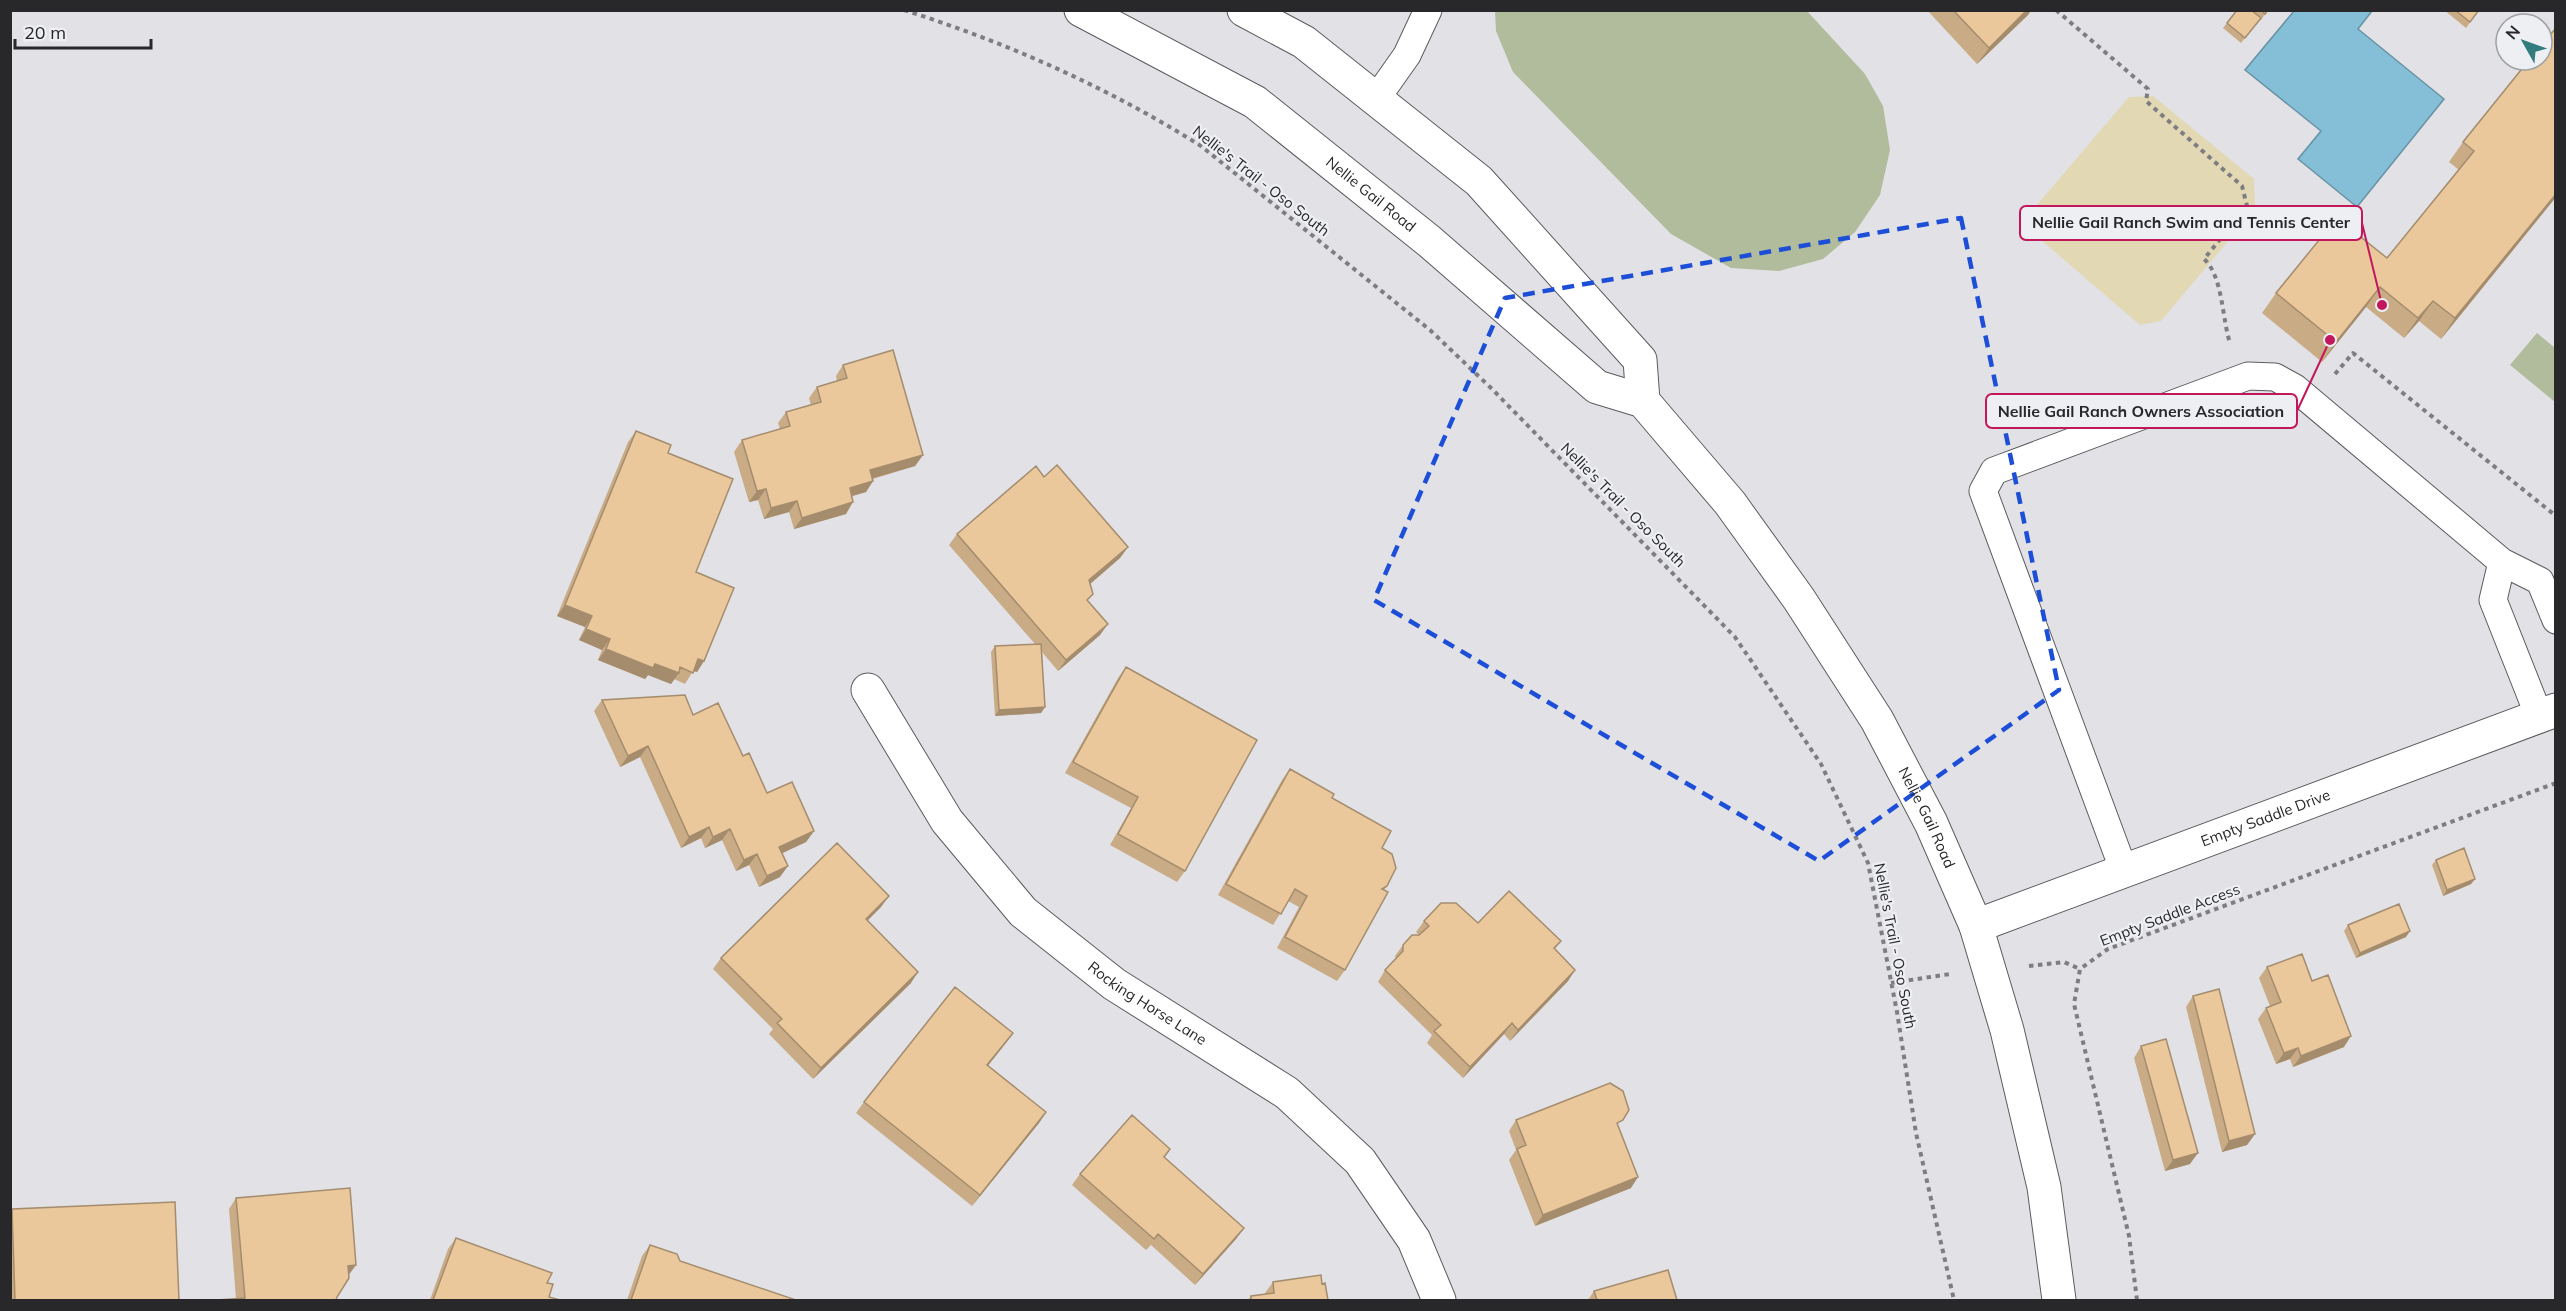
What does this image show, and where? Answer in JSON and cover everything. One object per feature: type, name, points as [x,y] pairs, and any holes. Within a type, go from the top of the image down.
[{"type":"street","name":"Nellie Gail Road","points":[[1081,10],[1255,102],[1429,241],[1597,387],[1643,401],[1730,503],[1799,600],[1877,720],[1931,823],[1976,926],[2007,1030],[2044,1186],[2059,1300]]},
{"type":"street","points":[[1244,10],[1304,42],[1479,181],[1640,360],[1643,401]]},
{"type":"street","name":"Rocking Horse Lane","points":[[868,690],[947,821],[1023,912],[1114,984],[1287,1093],[1360,1161],[1414,1240],[1439,1300]]},
{"type":"street","name":"Empty Saddle Drive","points":[[1976,926],[2547,713]]},
{"type":"lane","points":[[1377,99],[1407,55],[1428,10]]},
{"type":"lane","points":[[2124,871],[1983,490],[1994,471],[2248,376],[2275,377],[2295,388],[2502,562],[2540,581],[2556,620]]},
{"type":"lane","points":[[2502,562],[2493,600],[2547,713]]},
{"type":"path","name":"Nellie's Trail - Oso South","points":[[904,10],[952,25],[1073,76],[1161,121],[1201,146],[1430,330],[1490,387],[1735,637],[1821,764],[1869,863],[1916,1133],[1954,1300]]},
{"type":"path","points":[[2056,10],[2148,89],[2146,101],[2242,186],[2247,206],[2204,259],[2212,266],[2216,276],[2225,327],[2232,350]]},
{"type":"path","points":[[2332,378],[2353,353],[2556,516]]},
{"type":"path","name":"Empty Saddle Access","points":[[2080,969],[2109,949],[2556,783]]},
{"type":"path","points":[[2064,962],[2080,969],[2074,1004],[2129,1236],[2137,1300]]},
{"type":"path","points":[[1891,983],[1945,974]]},
{"type":"highlighted area","points":[[1961,218],[2059,690],[1819,861],[1374,600],[1505,298]]},
{"type":"green space","points":[[1495,11],[1807,11],[1865,74],[1883,106],[1890,150],[1880,195],[1855,232],[1823,259],[1779,271],[1731,268],[1671,234],[1513,72],[1496,31]]},
{"type":"green space","points":[[2537,333],[2555,348],[2555,402],[2510,365]]},
{"type":"sand","points":[[2153,96],[2254,179],[2255,209],[2161,321],[2140,325],[2033,233],[2030,213],[2129,97]]},
{"type":"water","points":[[2294,11],[2372,11],[2358,29],[2444,99],[2357,207],[2298,159],[2321,131],[2245,70]]},
{"type":"building","points":[[1953,10],[2027,10],[1989,48]]},
{"type":"building","points":[[2237,10],[2251,10],[2261,18],[2245,38],[2227,23]]},
{"type":"building","points":[[2455,10],[2479,10],[2470,22]]},
{"type":"building","points":[[2556,28],[2556,194],[2455,318],[2433,301],[2418,318],[2380,287],[2336,342],[2276,293],[2337,218],[2387,258],[2474,151],[2463,142],[2519,72],[2554,72],[2554,30]]},
{"type":"building","points":[[893,350],[923,455],[870,470],[873,481],[850,488],[853,502],[802,518],[797,501],[771,508],[766,489],[757,491],[742,440],[790,426],[786,412],[821,402],[817,387],[847,378],[843,365]]},
{"type":"building","points":[[636,431],[671,445],[668,453],[733,479],[696,572],[734,588],[704,661],[698,659],[693,673],[680,667],[679,673],[655,664],[653,668],[606,649],[610,639],[586,629],[592,616],[565,605]]},
{"type":"building","points":[[1057,465],[1128,547],[1089,580],[1093,594],[1087,600],[1108,624],[1066,660],[957,534],[1036,466],[1044,477]]},
{"type":"building","points":[[1041,644],[1045,707],[999,710],[995,646]]},
{"type":"building","points":[[1126,667],[1257,740],[1185,871],[1118,834],[1138,797],[1073,762]]},
{"type":"building","points":[[685,695],[693,715],[718,703],[743,756],[749,753],[767,793],[792,782],[814,831],[779,847],[788,866],[767,876],[757,854],[744,860],[730,829],[713,837],[709,827],[689,837],[648,746],[628,756],[602,700]]},
{"type":"building","points":[[1290,769],[1334,794],[1332,798],[1391,831],[1382,848],[1392,854],[1396,868],[1387,886],[1382,889],[1388,892],[1345,970],[1285,937],[1307,896],[1295,889],[1281,914],[1226,884]]},
{"type":"building","points":[[837,843],[889,896],[866,919],[918,972],[821,1068],[777,1023],[782,1019],[721,958]]},
{"type":"building","points":[[2464,848],[2475,879],[2447,890],[2436,860]]},
{"type":"building","points":[[1509,891],[1561,941],[1554,948],[1575,970],[1518,1030],[1512,1023],[1470,1067],[1434,1031],[1441,1025],[1385,970],[1403,951],[1403,945],[1412,935],[1419,935],[1429,926],[1424,921],[1441,903],[1456,903],[1478,923]]},
{"type":"building","points":[[2399,904],[2410,931],[2360,953],[2348,925]]},
{"type":"building","points":[[2302,954],[2312,981],[2328,975],[2351,1036],[2301,1056],[2298,1048],[2284,1053],[2266,1008],[2281,1002],[2267,967]]},
{"type":"building","points":[[955,987],[1013,1033],[987,1065],[1046,1112],[980,1195],[864,1102]]},
{"type":"building","points":[[2219,989],[2255,1134],[2229,1141],[2193,996]]},
{"type":"building","points":[[2166,1039],[2198,1153],[2173,1160],[2141,1046]]},
{"type":"building","points":[[1610,1083],[1623,1091],[1629,1110],[1623,1120],[1617,1123],[1638,1177],[1543,1215],[1517,1149],[1526,1145],[1516,1120]]},
{"type":"building","points":[[1132,1115],[1170,1149],[1164,1157],[1244,1228],[1203,1274],[1158,1234],[1154,1239],[1080,1174]]},
{"type":"building","points":[[350,1188],[356,1265],[348,1266],[349,1278],[336,1300],[217,1300],[245,1298],[236,1198]]},
{"type":"building","points":[[175,1202],[179,1300],[15,1300],[12,1209]]},
{"type":"building","points":[[456,1238],[552,1273],[547,1283],[553,1284],[549,1297],[560,1300],[433,1300]]},
{"type":"building","points":[[650,1245],[677,1254],[680,1261],[793,1299],[631,1300]]},
{"type":"building","points":[[1668,1270],[1677,1300],[1597,1300],[1594,1291]]},
{"type":"building","points":[[1321,1275],[1328,1300],[1251,1300],[1251,1296],[1274,1293],[1273,1282]]},
{"type":"place","name":"Nellie Gail Ranch Swim and Tennis Center","points":[[2382,305]]},
{"type":"place","name":"Nellie Gail Ranch Owners Association","points":[[2330,340]]}]
